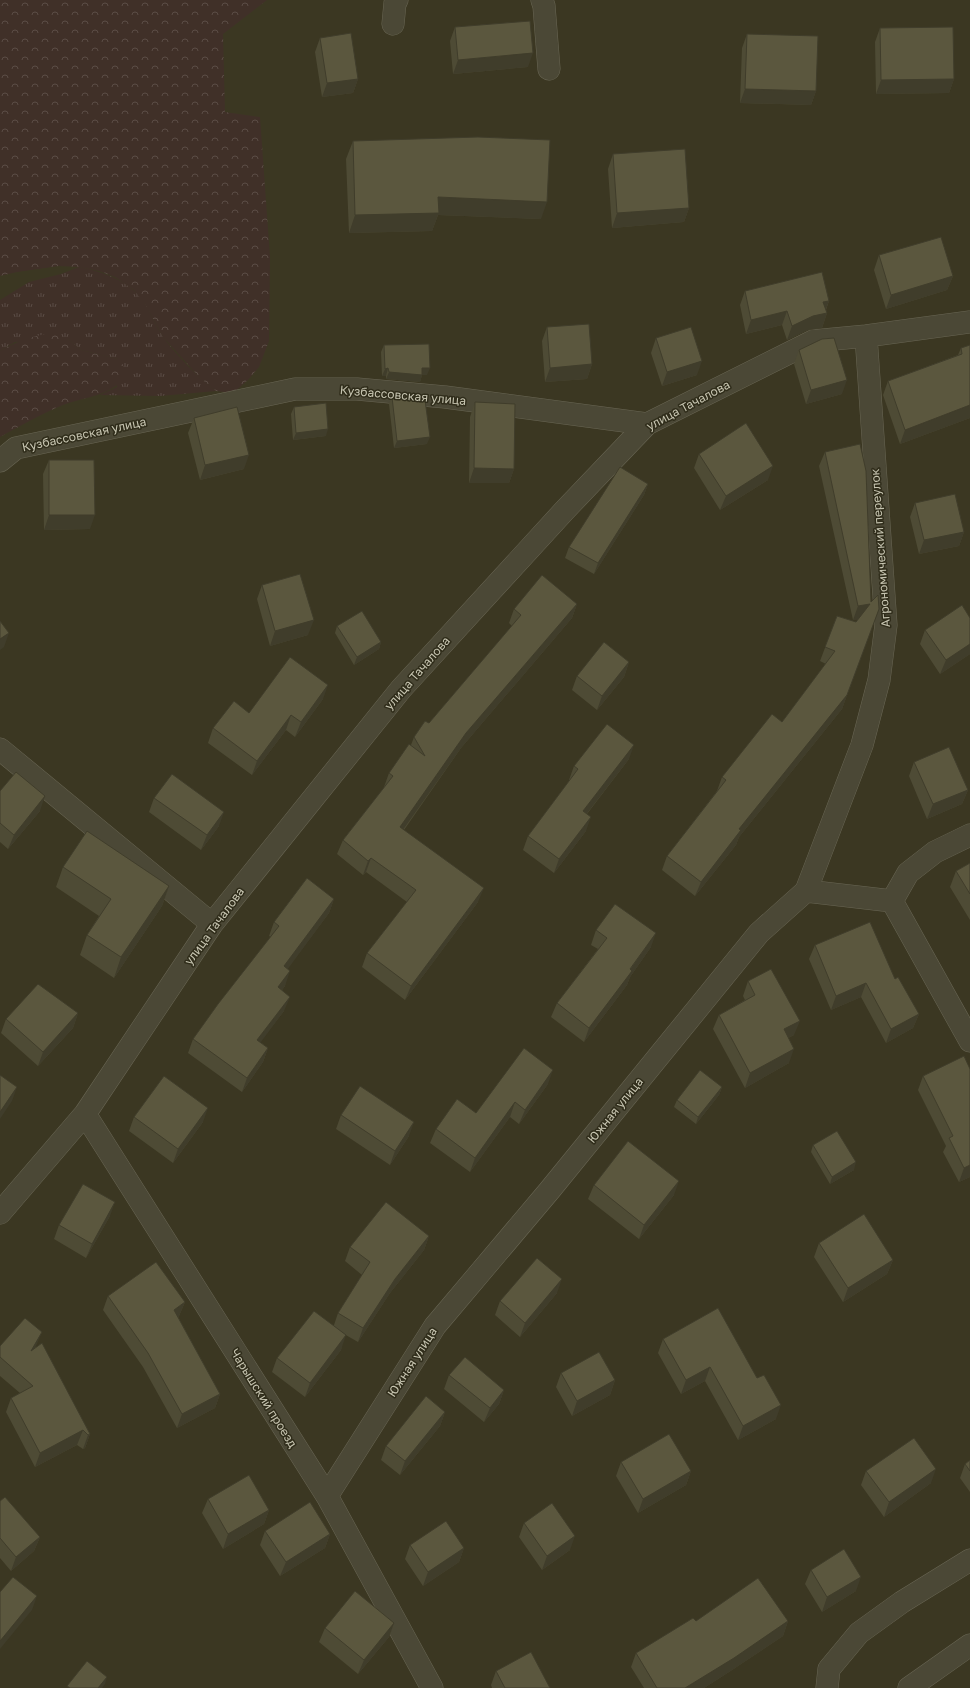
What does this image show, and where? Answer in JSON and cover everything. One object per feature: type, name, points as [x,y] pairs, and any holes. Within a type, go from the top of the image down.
[{"type":"street","points":[[393,24],[395,3],[397,0]]},
{"type":"street","points":[[542,0],[544,6],[549,69]]},
{"type":"street","name":"улица Тачалова","points":[[0,1213],[85,1114],[212,924],[400,689],[564,511],[647,424],[813,341],[866,336],[970,322]]},
{"type":"street","name":"Агрономический переулок","points":[[806,891],[862,745],[879,680],[886,625],[866,336]]},
{"type":"street","name":"Кузбассовская улица","points":[[0,461],[16,448],[296,389],[357,389],[445,397],[647,424]]},
{"type":"street","points":[[0,749],[212,924]]},
{"type":"street","points":[[892,901],[908,873],[935,852],[970,835]]},
{"type":"street","points":[[806,891],[892,901]]},
{"type":"street","name":"Южная улица","points":[[326,1496],[435,1326],[549,1192],[759,933],[806,891]]},
{"type":"street","points":[[892,901],[970,1040]]},
{"type":"street","name":"Чарышский проезд","points":[[85,1114],[326,1496],[432,1688]]},
{"type":"street","points":[[827,1688],[829,1669],[859,1634],[902,1602],[970,1560]]},
{"type":"street","points":[[910,1688],[970,1645]]},
{"type":"green space","points":[[0,0],[267,0],[223,34],[225,112],[260,117],[270,257],[269,341],[259,367],[248,380],[233,393],[216,391],[200,378],[163,337],[145,304],[134,290],[115,277],[99,271],[79,267],[59,266],[0,276]]},
{"type":"green space","points":[[79,267],[117,279],[133,290],[146,305],[164,338],[176,353],[216,391],[160,396],[100,395],[117,387],[118,359],[81,350],[68,339],[15,342],[0,351],[0,300],[29,282],[61,274]]},
{"type":"green space","points":[[51,333],[68,339],[81,350],[118,359],[129,375],[105,392],[63,405],[0,437],[0,351],[25,339]]},
{"type":"building","points":[[530,21],[533,53],[458,60],[455,27]]},
{"type":"building","points":[[953,27],[954,79],[881,80],[880,28]]},
{"type":"building","points":[[351,33],[358,79],[327,83],[320,38]]},
{"type":"building","points":[[747,34],[818,36],[816,91],[745,89]]},
{"type":"building","points":[[478,137],[550,140],[547,202],[438,197],[439,213],[355,215],[353,141]]},
{"type":"building","points":[[685,149],[689,208],[617,213],[613,154]]},
{"type":"building","points":[[941,237],[953,276],[891,295],[879,255]]},
{"type":"building","points":[[822,272],[829,301],[823,302],[827,313],[813,316],[792,326],[787,311],[751,320],[745,291]]},
{"type":"building","points":[[589,324],[592,364],[550,368],[547,327]]},
{"type":"building","points":[[691,327],[702,361],[667,372],[656,338]]},
{"type":"building","points":[[834,338],[847,380],[811,390],[799,350],[822,339]]},
{"type":"building","points":[[429,344],[430,368],[422,368],[422,375],[389,372],[388,368],[385,369],[384,345]]},
{"type":"building","points":[[970,345],[970,405],[905,430],[888,381],[962,354],[961,348]]},
{"type":"building","points":[[392,397],[425,400],[430,437],[397,441]]},
{"type":"building","points":[[475,402],[515,404],[514,469],[474,468]]},
{"type":"building","points":[[326,403],[328,429],[296,433],[294,407]]},
{"type":"building","points":[[237,407],[249,455],[205,465],[194,418]]},
{"type":"building","points":[[746,423],[773,466],[726,496],[699,454]]},
{"type":"building","points":[[860,444],[866,471],[871,602],[878,595],[879,609],[847,695],[739,829],[741,830],[701,882],[667,856],[726,780],[722,777],[772,714],[782,722],[835,651],[825,647],[837,616],[856,622],[870,604],[858,606],[825,452]]},
{"type":"building","points":[[49,460],[94,460],[95,515],[49,515]]},
{"type":"building","points":[[620,467],[648,484],[598,563],[569,547]]},
{"type":"building","points":[[955,494],[964,532],[924,540],[915,503]]},
{"type":"building","points":[[300,574],[314,620],[275,631],[262,585]]},
{"type":"building","points":[[542,575],[577,604],[466,733],[400,827],[484,888],[411,986],[367,953],[416,890],[371,858],[368,861],[343,840],[393,776],[389,773],[409,744],[425,756],[414,737],[425,721],[429,723],[521,615],[514,609]]},
{"type":"building","points":[[962,605],[970,618],[970,644],[946,660],[925,630]]},
{"type":"building","points":[[362,611],[381,642],[357,657],[337,626]]},
{"type":"building","points":[[0,621],[9,633],[0,639]]},
{"type":"building","points":[[604,642],[629,662],[602,696],[577,676]]},
{"type":"building","points":[[290,657],[328,685],[301,722],[291,715],[257,761],[213,728],[234,701],[249,713]]},
{"type":"building","points":[[607,724],[634,745],[583,811],[591,817],[559,859],[528,836],[578,769],[574,766]]},
{"type":"building","points":[[949,747],[968,790],[933,804],[914,762]]},
{"type":"building","points":[[16,772],[45,796],[14,835],[0,823],[0,791]]},
{"type":"building","points":[[172,774],[224,812],[207,835],[154,798]]},
{"type":"building","points":[[87,831],[169,886],[121,957],[87,935],[111,899],[63,867]]},
{"type":"building","points":[[970,863],[970,894],[956,871]]},
{"type":"building","points":[[307,878],[334,899],[284,966],[290,971],[278,987],[290,997],[257,1040],[268,1048],[247,1078],[193,1039],[218,1004],[279,926],[274,922]]},
{"type":"building","points":[[615,904],[656,933],[630,969],[632,971],[589,1028],[557,1003],[607,938],[596,930]]},
{"type":"building","points":[[870,922],[895,979],[898,977],[919,1014],[891,1029],[866,983],[836,996],[815,945]]},
{"type":"building","points":[[771,969],[800,1021],[784,1029],[794,1049],[750,1073],[719,1015],[755,995],[748,981]]},
{"type":"building","points":[[38,984],[78,1013],[43,1052],[6,1019]]},
{"type":"building","points":[[524,1048],[553,1070],[525,1110],[515,1102],[475,1158],[436,1129],[457,1099],[476,1113]]},
{"type":"building","points":[[964,1056],[970,1069],[970,1165],[964,1168],[949,1138],[953,1136],[923,1076]]},
{"type":"building","points":[[700,1070],[722,1087],[698,1117],[677,1100]]},
{"type":"building","points":[[0,1075],[17,1087],[0,1112]]},
{"type":"building","points":[[164,1076],[208,1108],[178,1149],[134,1117]]},
{"type":"building","points":[[360,1086],[414,1122],[395,1151],[341,1115]]},
{"type":"building","points":[[837,1131],[856,1162],[832,1177],[813,1145]]},
{"type":"building","points":[[628,1141],[679,1181],[644,1225],[594,1185]]},
{"type":"building","points":[[83,1184],[115,1202],[92,1244],[59,1225]]},
{"type":"building","points":[[386,1202],[429,1236],[395,1279],[363,1328],[338,1313],[370,1262],[350,1247]]},
{"type":"building","points":[[864,1214],[893,1260],[848,1288],[819,1243]]},
{"type":"building","points":[[537,1258],[562,1279],[525,1323],[500,1301]]},
{"type":"building","points":[[156,1262],[185,1302],[174,1310],[220,1394],[182,1414],[148,1353],[108,1296]]},
{"type":"building","points":[[718,1308],[757,1378],[764,1375],[781,1405],[743,1426],[710,1367],[686,1380],[663,1339]]},
{"type":"building","points":[[314,1311],[346,1335],[310,1383],[277,1358]]},
{"type":"building","points":[[25,1318],[42,1332],[31,1351],[42,1343],[90,1434],[88,1435],[83,1430],[40,1453],[11,1398],[33,1386],[0,1357],[0,1346]]},
{"type":"building","points":[[599,1352],[615,1380],[577,1401],[561,1373]]},
{"type":"building","points":[[465,1357],[504,1390],[490,1408],[449,1375]]},
{"type":"building","points":[[426,1396],[445,1412],[405,1461],[386,1446]]},
{"type":"building","points":[[669,1434],[691,1471],[643,1499],[621,1462]]},
{"type":"building","points":[[914,1438],[936,1469],[889,1502],[866,1471]]},
{"type":"building","points":[[970,1460],[970,1471],[965,1464]]},
{"type":"building","points":[[249,1475],[269,1510],[228,1534],[208,1499]]},
{"type":"building","points":[[5,1497],[40,1537],[16,1557],[0,1538],[0,1501]]},
{"type":"building","points":[[310,1502],[330,1534],[286,1562],[265,1531]]},
{"type":"building","points":[[552,1503],[575,1536],[547,1556],[524,1523]]},
{"type":"building","points":[[446,1521],[464,1548],[428,1572],[410,1545]]},
{"type":"building","points":[[844,1549],[861,1577],[827,1597],[811,1570]]},
{"type":"building","points":[[13,1577],[37,1596],[0,1641],[0,1592]]},
{"type":"building","points":[[758,1578],[788,1621],[734,1658],[685,1688],[657,1688],[636,1653],[693,1618],[696,1621]]},
{"type":"building","points":[[355,1591],[394,1623],[364,1660],[325,1628]]},
{"type":"building","points":[[531,1652],[550,1688],[505,1688],[496,1671]]},
{"type":"building","points":[[87,1661],[107,1677],[98,1688],[70,1688],[67,1686]]}]
